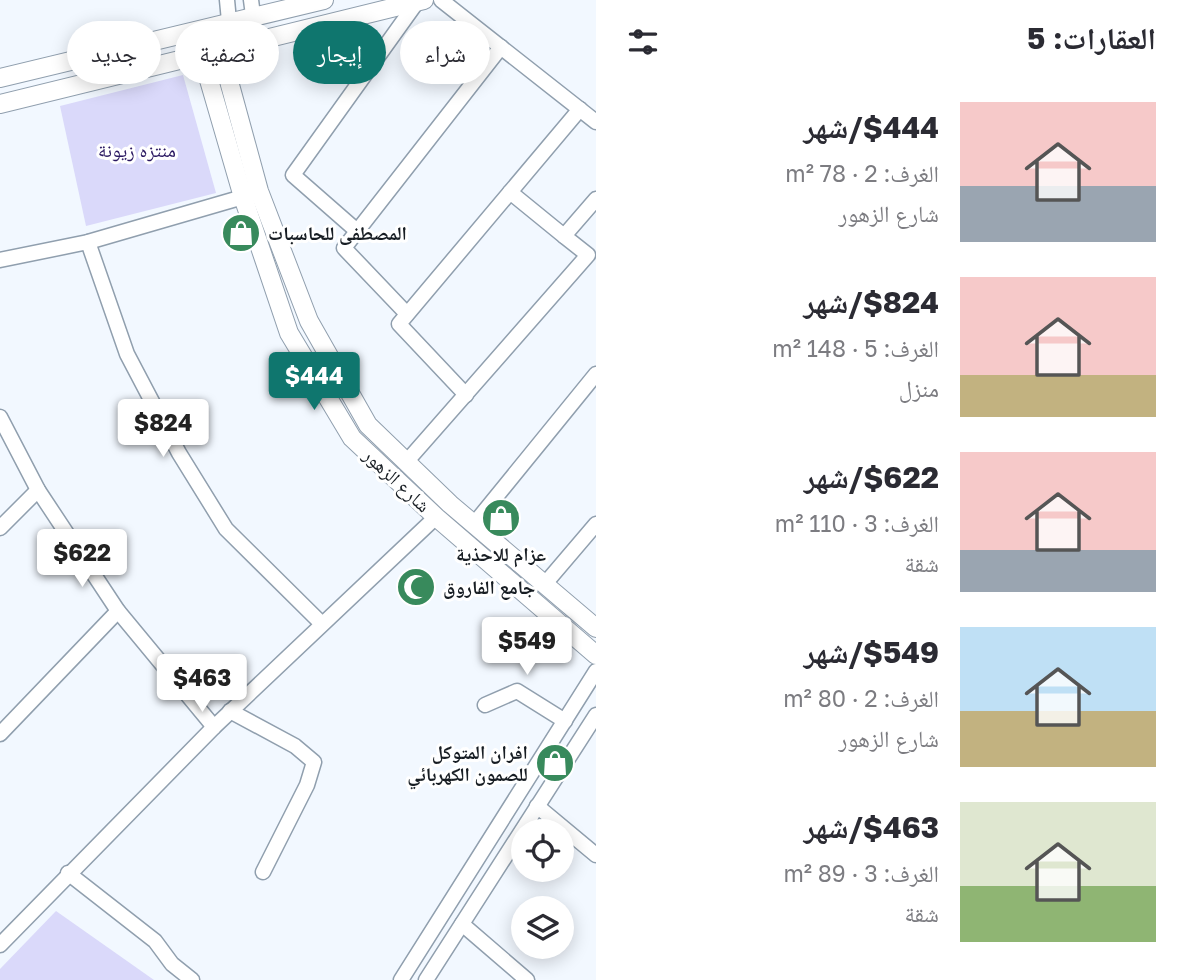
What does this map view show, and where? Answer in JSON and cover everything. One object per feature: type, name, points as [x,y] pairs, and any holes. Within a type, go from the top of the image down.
[{"type":"main road","points":[[229,21],[252,8],[324,0]]},
{"type":"main road","points":[[279,37],[420,1]]},
{"type":"main road","points":[[0,78],[175,34]]},
{"type":"main road","points":[[0,104],[175,62]]},
{"type":"main road","name":"شارع الزهور","points":[[210,84],[243,197],[289,333],[352,438],[436,516],[596,655]]},
{"type":"main road","name":"شارع الزهور","points":[[230,84],[259,191],[309,321],[368,425],[474,524],[596,628]]},
{"type":"main road","points":[[289,333],[309,321]]},
{"type":"street","points":[[227,0],[229,21]]},
{"type":"street","points":[[441,0],[596,122]]},
{"type":"street","points":[[357,231],[293,175],[420,1]]},
{"type":"street","points":[[407,314],[344,248],[501,47]]},
{"type":"street","points":[[466,395],[399,324],[580,109]]},
{"type":"street","points":[[408,460],[592,259],[510,192]]},
{"type":"street","points":[[0,260],[88,242],[243,197]]},
{"type":"street","points":[[564,236],[596,199]]},
{"type":"street","points":[[88,242],[127,354],[179,453],[226,529],[321,624]]},
{"type":"street","points":[[474,524],[596,374]]},
{"type":"street","points":[[0,417],[38,490],[118,611],[214,727]]},
{"type":"street","points":[[0,528],[38,490]]},
{"type":"street","points":[[0,945],[230,711],[436,516]]},
{"type":"street","points":[[544,585],[596,524]]},
{"type":"street","points":[[0,734],[118,611]]},
{"type":"street","points":[[401,980],[596,671]]},
{"type":"street","points":[[485,705],[517,691],[565,721]]},
{"type":"street","points":[[230,711],[295,746],[314,762],[307,786],[263,872]]},
{"type":"street","points":[[426,980],[596,715]]},
{"type":"street","points":[[537,806],[596,855]]},
{"type":"street","points":[[68,873],[155,942],[172,964],[191,980]]},
{"type":"street","points":[[462,924],[527,980]]},
{"type":"green space","name":"منتزه زيونة","points":[[175,77],[175,84],[186,84],[216,193],[86,226],[60,106],[147,84],[161,84],[161,81]]},
{"type":"green space","points":[[56,911],[154,980],[0,980],[0,969]]},
{"type":"place","name":"المصطفى للحاسبات","points":[[241,233]]},
{"type":"place","name":"عزام للاحذية","points":[[501,518]]},
{"type":"place","name":"جامع الفاروق","points":[[416,587]]},
{"type":"place","name":"افران المتوكل للصمون الكهربائي","points":[[555,763]]}]
